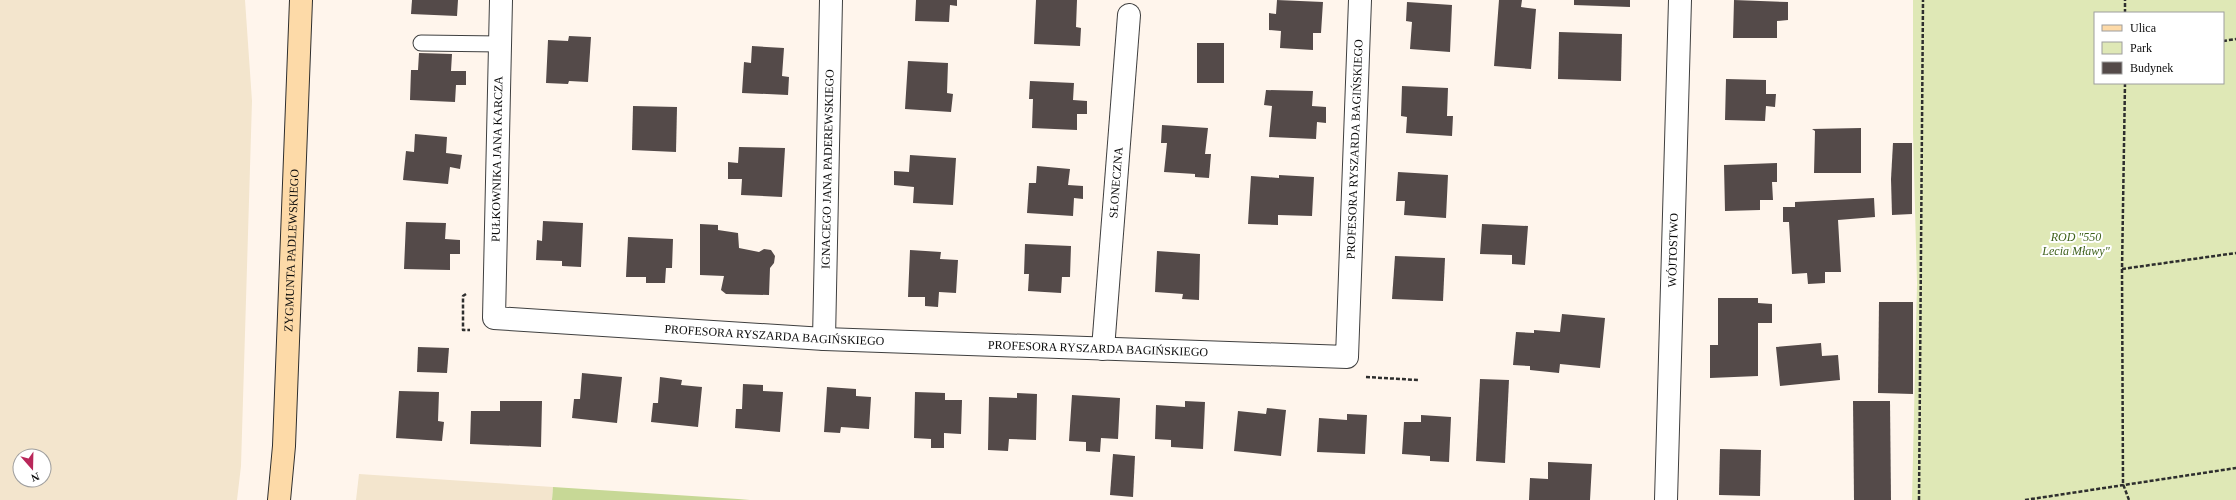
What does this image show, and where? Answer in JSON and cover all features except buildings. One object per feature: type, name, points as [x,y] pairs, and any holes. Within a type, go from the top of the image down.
[{"type":"street","name":"ZYGMUNTA PADLEWSKIEGO","points":[[279,500],[284,446],[300,0]]},
{"type":"street","name":"PUŁKOWNIKA JANA KARCZA","points":[[494,318],[501,0]]},
{"type":"street","name":"IGNACEGO JANA PADEREWSKIEGO","points":[[824,339],[831,0]]},
{"type":"street","name":"PROFESORA RYSZARDA BAGIŃSKIEGO","points":[[494,318],[824,339],[1347,356],[1360,0]]},
{"type":"street","name":"WÓJTOSTWO","points":[[1666,500],[1680,0]]},
{"type":"street","name":"SŁONECZNA","points":[[1103,349],[1129,15]]},
{"type":"lane","points":[[421,43],[500,44]]},
{"type":"path","points":[[1919,500],[1923,0]]},
{"type":"path","points":[[2125,0],[2125,12]]},
{"type":"path","points":[[2224,41],[2236,39]]},
{"type":"path","points":[[2125,84],[2122,270],[2123,484],[2129,500]]},
{"type":"path","points":[[2122,270],[2236,253]]},
{"type":"path","points":[[2025,500],[2236,468]]},
{"type":"shaded area","points":[[0,0],[245,0],[252,101],[241,466],[237,500],[0,500]]},
{"type":"shaded area","points":[[359,474],[553,487],[552,500],[356,500]]},
{"type":"green space","name":"ROD \"550 Lecia Mławy\"","points":[[1913,0],[2236,0],[2236,500],[1912,500],[1917,283],[1913,133]]},
{"type":"green space","points":[[553,487],[738,499],[750,500],[552,500]]}]
